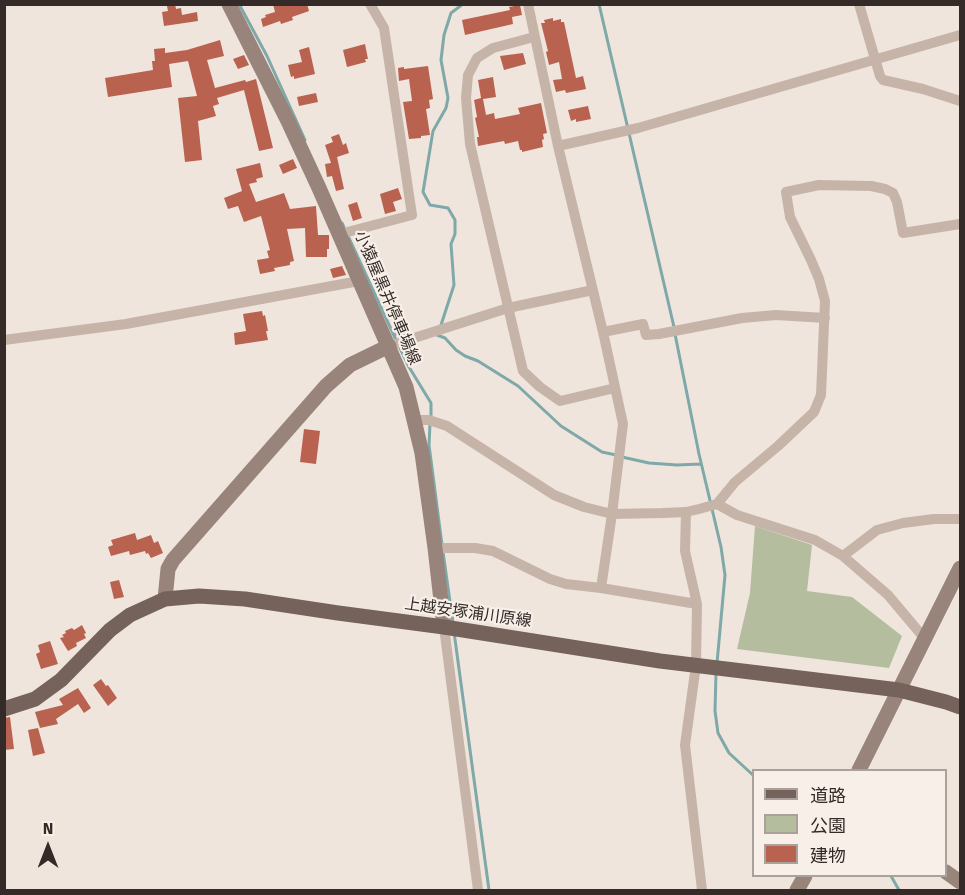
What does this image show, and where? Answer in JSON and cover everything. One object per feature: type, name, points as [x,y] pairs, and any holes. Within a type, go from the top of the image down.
[{"type":"main road","name":"小猿屋黒井停車場線","points":[[230,4],[288,121],[340,234],[406,387],[422,453],[444,627]]},
{"type":"main road","points":[[165,599],[168,569],[173,560],[326,386],[350,365],[389,346]]},
{"type":"main road","points":[[860,769],[960,568]]},
{"type":"main road","name":"上越安塚浦川原線","points":[[4,710],[35,699],[61,680],[110,630],[130,615],[165,599],[199,596],[229,597],[444,627],[660,661],[898,690],[960,707]]},
{"type":"main road","points":[[947,873],[960,882]]},
{"type":"main road","points":[[797,891],[804,877]]},
{"type":"street","points":[[340,234],[412,214],[384,28],[370,4]]},
{"type":"street","points":[[528,4],[558,146],[623,424],[601,588]]},
{"type":"street","points":[[860,4],[875,60],[883,80],[924,89],[960,101]]},
{"type":"street","points":[[558,146],[638,128],[960,35]]},
{"type":"street","points":[[534,37],[493,48],[477,58],[468,75],[466,98],[466,119],[470,144],[523,371],[560,401],[615,388]]},
{"type":"street","points":[[415,420],[429,420],[447,426],[554,495],[584,507],[612,514],[686,512],[717,504],[735,482],[814,412],[821,395],[825,301],[819,279],[790,217],[786,192],[819,185],[871,186],[893,193],[903,233],[960,224]]},
{"type":"street","points":[[4,340],[126,324],[359,282]]},
{"type":"street","points":[[389,346],[508,308],[593,290]]},
{"type":"street","points":[[603,332],[644,324],[646,335],[659,334],[742,318],[776,315],[825,318]]},
{"type":"street","points":[[717,504],[737,515],[814,540],[843,556],[888,594],[925,639]]},
{"type":"street","points":[[686,512],[685,550],[697,604],[696,665],[685,745],[702,891]]},
{"type":"street","points":[[843,556],[877,530],[903,523],[934,519],[960,519]]},
{"type":"street","points":[[435,548],[475,548],[493,551],[550,579],[566,584],[697,604]]},
{"type":"street","points":[[444,627],[478,891]]},
{"type":"green space","points":[[755,526],[812,545],[807,591],[852,597],[902,636],[889,668],[737,649],[750,593]]},
{"type":"building","points":[[175,4],[176,9],[181,8],[182,15],[197,12],[198,21],[164,26],[162,12],[168,11],[167,6]]},
{"type":"building","points":[[273,4],[307,4],[309,11],[292,17],[293,20],[281,24],[280,21],[263,27],[261,19],[275,12]]},
{"type":"building","points":[[520,5],[522,15],[512,17],[513,24],[465,35],[462,20],[510,10],[509,7]]},
{"type":"building","points":[[553,18],[553,21],[561,19],[561,22],[564,22],[576,78],[583,76],[586,89],[566,93],[565,90],[556,92],[553,80],[562,79],[559,62],[549,65],[541,23]]},
{"type":"building","points":[[220,40],[224,56],[207,60],[215,88],[256,79],[273,148],[259,151],[244,90],[217,98],[219,104],[213,106],[216,116],[198,121],[202,160],[185,162],[178,98],[197,96],[188,61],[169,64],[172,87],[108,97],[105,78],[153,70],[154,49],[165,48],[165,53],[187,50]]},
{"type":"building","points":[[365,44],[368,59],[365,59],[366,62],[347,67],[343,50]]},
{"type":"building","points":[[309,47],[315,74],[294,79],[294,76],[291,77],[288,65],[302,62],[299,50]]},
{"type":"building","points":[[523,53],[526,64],[504,70],[500,56]]},
{"type":"building","points":[[244,55],[249,65],[238,69],[233,59]]},
{"type":"building","points":[[428,66],[433,99],[429,100],[430,108],[426,109],[430,135],[409,139],[403,102],[412,101],[409,79],[399,81],[398,68]]},
{"type":"building","points":[[493,77],[496,97],[483,99],[486,115],[494,113],[495,119],[520,114],[518,108],[541,103],[547,133],[543,134],[543,147],[522,152],[518,141],[478,146],[474,100],[481,98],[478,80]]},
{"type":"building","points":[[316,93],[318,102],[299,106],[297,97]]},
{"type":"building","points":[[588,106],[591,119],[571,121],[568,110]]},
{"type":"building","points":[[339,134],[343,145],[346,143],[349,153],[337,157],[344,189],[336,191],[332,176],[327,177],[325,164],[331,163],[325,145],[333,142],[331,137]]},
{"type":"building","points":[[293,159],[297,168],[283,174],[279,165]]},
{"type":"building","points":[[260,163],[263,177],[249,184],[256,202],[284,193],[290,209],[316,206],[318,235],[329,235],[327,257],[306,257],[305,228],[287,229],[294,261],[290,262],[290,265],[274,268],[275,271],[260,274],[257,260],[269,258],[267,251],[270,250],[261,216],[244,222],[238,206],[228,209],[224,198],[242,191],[236,169]]},
{"type":"building","points":[[398,188],[402,199],[393,202],[396,211],[385,214],[380,194]]},
{"type":"building","points":[[357,202],[362,218],[353,221],[348,205]]},
{"type":"building","points":[[342,266],[346,275],[333,278],[330,269]]},
{"type":"building","points":[[262,311],[263,316],[265,315],[268,340],[235,345],[234,333],[246,331],[243,314]]},
{"type":"building","points":[[304,429],[320,431],[316,464],[300,462]]},
{"type":"building","points":[[135,533],[137,540],[151,535],[154,543],[158,541],[163,553],[151,558],[145,551],[130,555],[129,551],[111,556],[108,547],[113,545],[111,540]]},
{"type":"building","points":[[119,580],[124,597],[114,599],[110,582]]},
{"type":"building","points":[[82,625],[86,638],[76,643],[77,646],[68,651],[60,638],[64,637],[62,635],[66,633],[65,631],[72,628],[74,630]]},
{"type":"building","points":[[50,641],[58,664],[41,669],[36,654],[40,652],[38,645]]},
{"type":"building","points":[[101,679],[117,698],[108,706],[93,685]]},
{"type":"building","points":[[78,688],[91,708],[84,713],[78,704],[56,719],[58,724],[40,728],[35,712],[63,705],[59,699]]},
{"type":"building","points":[[10,717],[14,749],[4,750],[4,718]]},
{"type":"building","points":[[38,728],[45,753],[33,756],[28,730]]},
{"type":"waterway","points":[[239,4],[267,56],[305,140]]},
{"type":"waterway","points":[[441,325],[454,285],[451,244],[455,234],[455,220],[448,208],[430,205],[423,192],[433,131],[446,108],[448,98],[441,60],[444,35],[451,13],[463,4]]},
{"type":"waterway","points":[[599,4],[674,327]]},
{"type":"waterway","points":[[342,223],[396,340]]},
{"type":"waterway","points":[[393,334],[413,334]]},
{"type":"waterway","points":[[675,334],[725,575],[717,663]]},
{"type":"waterway","points":[[437,335],[445,338],[465,356],[478,361],[518,386],[561,426],[602,452],[616,455]]},
{"type":"waterway","points":[[399,346],[431,403],[431,417]]},
{"type":"waterway","points":[[430,424],[429,445],[442,545]]},
{"type":"waterway","points":[[622,457],[649,463],[701,464]]},
{"type":"waterway","points":[[443,552],[453,623]]},
{"type":"waterway","points":[[454,632],[489,890]]},
{"type":"waterway","points":[[716,673],[715,711],[718,733],[729,753],[752,774]]},
{"type":"waterway","points":[[892,877],[899,890]]}]
